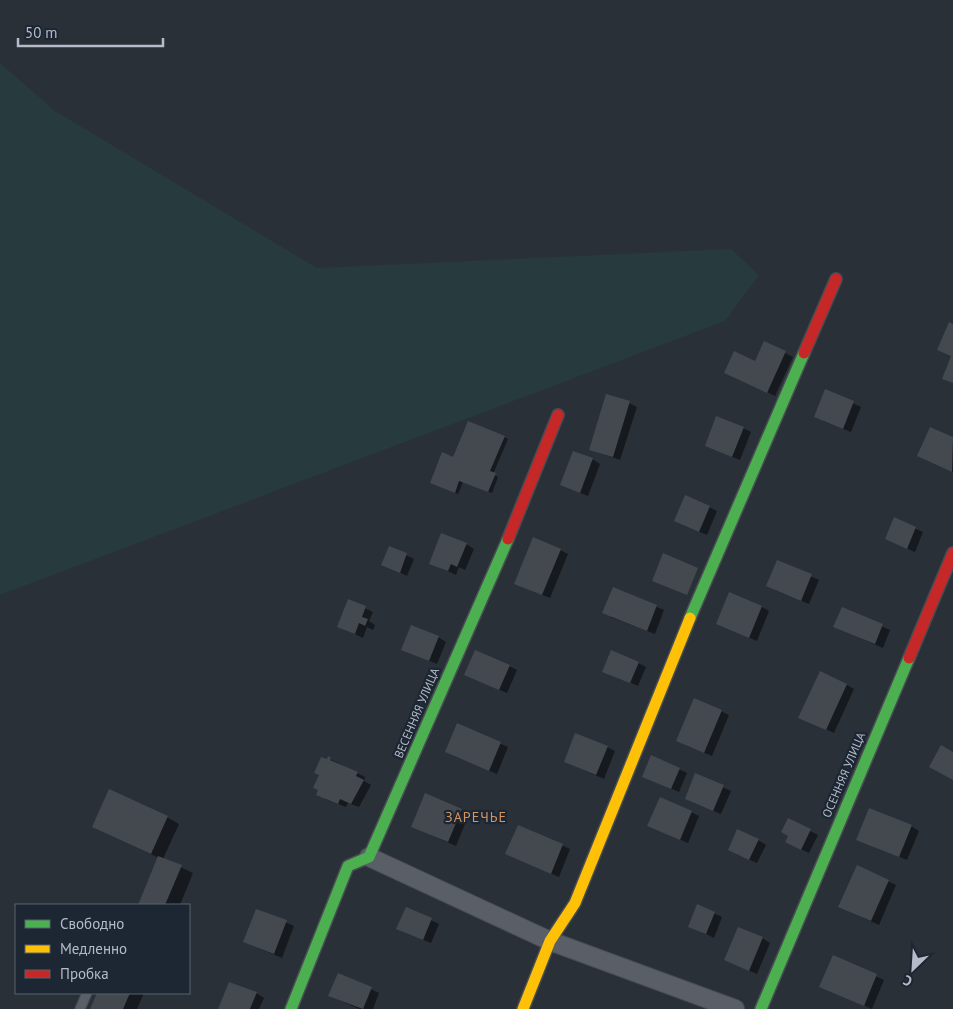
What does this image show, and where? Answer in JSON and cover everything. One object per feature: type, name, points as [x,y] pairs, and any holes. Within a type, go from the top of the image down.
[{"type":"street","points":[[523,1009],[550,941],[576,903],[703,586],[836,279]]},
{"type":"street","name":"ВЕСЕННЯЯ УЛИЦА","points":[[370,857],[509,535],[558,415]]},
{"type":"street","name":"ОСЕННЯЯ УЛИЦА","points":[[761,1009],[953,553]]},
{"type":"street","points":[[291,1009],[348,866],[370,857],[550,941],[734,1009]]},
{"type":"lane","points":[[80,1009],[87,994]]},
{"type":"green space","points":[[0,63],[55,111],[317,268],[731,249],[759,275],[725,321],[0,595]]},
{"type":"building","points":[[949,322],[953,324],[953,383],[942,379],[951,356],[937,350]]},
{"type":"building","points":[[764,341],[786,351],[767,393],[724,373],[734,351],[755,361]]},
{"type":"building","points":[[825,389],[854,401],[843,429],[814,417]]},
{"type":"building","points":[[606,394],[630,401],[613,457],[589,450]]},
{"type":"building","points":[[716,416],[744,427],[732,457],[705,446]]},
{"type":"building","points":[[468,421],[505,436],[490,471],[496,473],[488,492],[459,481],[455,493],[430,483],[442,452],[453,457]]},
{"type":"building","points":[[930,427],[953,437],[952,472],[917,456]]},
{"type":"building","points":[[573,451],[593,458],[580,493],[560,485]]},
{"type":"building","points":[[685,495],[710,506],[699,532],[674,521]]},
{"type":"building","points":[[894,517],[916,527],[907,549],[885,539]]},
{"type":"building","points":[[441,533],[467,543],[457,567],[451,564],[448,571],[429,564]]},
{"type":"building","points":[[533,537],[561,549],[542,595],[514,584]]},
{"type":"building","points":[[389,546],[407,553],[400,573],[381,565]]},
{"type":"building","points":[[663,553],[698,568],[687,595],[652,581]]},
{"type":"building","points":[[777,560],[812,574],[801,601],[766,586]]},
{"type":"building","points":[[613,587],[657,605],[647,631],[602,613]]},
{"type":"building","points":[[729,592],[762,606],[749,638],[716,624]]},
{"type":"building","points":[[348,599],[366,606],[362,617],[368,619],[365,626],[359,623],[355,634],[337,627]]},
{"type":"building","points":[[842,607],[883,624],[875,644],[833,627]]},
{"type":"building","points":[[411,625],[439,636],[429,661],[401,650]]},
{"type":"building","points":[[475,650],[510,665],[499,690],[464,675]]},
{"type":"building","points":[[611,650],[639,662],[630,683],[602,672]]},
{"type":"building","points":[[820,671],[847,684],[826,730],[798,718]]},
{"type":"building","points":[[694,698],[722,710],[704,753],[676,741]]},
{"type":"building","points":[[457,723],[501,742],[489,771],[445,752]]},
{"type":"building","points":[[575,733],[608,746],[596,775],[564,762]]},
{"type":"building","points":[[941,745],[953,752],[953,780],[929,767]]},
{"type":"building","points":[[651,755],[680,768],[671,789],[642,777]]},
{"type":"building","points":[[328,756],[331,758],[330,760],[358,772],[356,776],[364,780],[351,804],[340,799],[338,804],[316,795],[318,790],[313,788],[319,775],[314,773],[321,757],[327,759]]},
{"type":"building","points":[[695,773],[724,785],[713,811],[685,799]]},
{"type":"building","points":[[109,789],[168,816],[151,854],[92,827]]},
{"type":"building","points":[[425,793],[462,809],[448,842],[411,827]]},
{"type":"building","points":[[660,797],[692,811],[680,840],[647,826]]},
{"type":"building","points":[[869,808],[912,825],[899,857],[856,840]]},
{"type":"building","points":[[788,818],[811,829],[801,850],[785,842],[788,836],[781,832]]},
{"type":"building","points":[[518,825],[563,844],[551,874],[505,854]]},
{"type":"building","points":[[737,829],[759,839],[749,860],[728,850]]},
{"type":"building","points":[[158,856],[182,865],[165,904],[138,904]]},
{"type":"building","points":[[857,865],[889,880],[871,921],[838,907]]},
{"type":"building","points":[[697,904],[715,912],[706,934],[688,927]]},
{"type":"building","points":[[406,907],[432,918],[423,940],[396,929]]},
{"type":"building","points":[[256,909],[287,920],[274,954],[243,942]]},
{"type":"building","points":[[738,927],[763,937],[749,971],[724,960]]},
{"type":"building","points":[[833,955],[877,974],[864,1006],[819,987]]},
{"type":"building","points":[[338,973],[372,987],[363,1009],[328,996]]},
{"type":"building","points":[[229,982],[257,992],[250,1009],[218,1009]]},
{"type":"building","points":[[97,994],[130,994],[123,1009],[90,1009]]},
{"type":"traffic: fast","points":[[690,618],[804,353]]},
{"type":"traffic: fast","points":[[291,1009],[348,866],[369,857],[508,539]]},
{"type":"traffic: fast","points":[[761,1009],[909,658]]},
{"type":"traffic: slow","points":[[523,1009],[550,941],[575,903],[690,618]]},
{"type":"traffic: jam","points":[[804,353],[836,279]]},
{"type":"traffic: jam","points":[[508,539],[558,415]]},
{"type":"traffic: jam","points":[[909,658],[953,553]]},
{"type":"district","name":"ЗАРЕЧЬЕ","points":[[476,817]]}]
